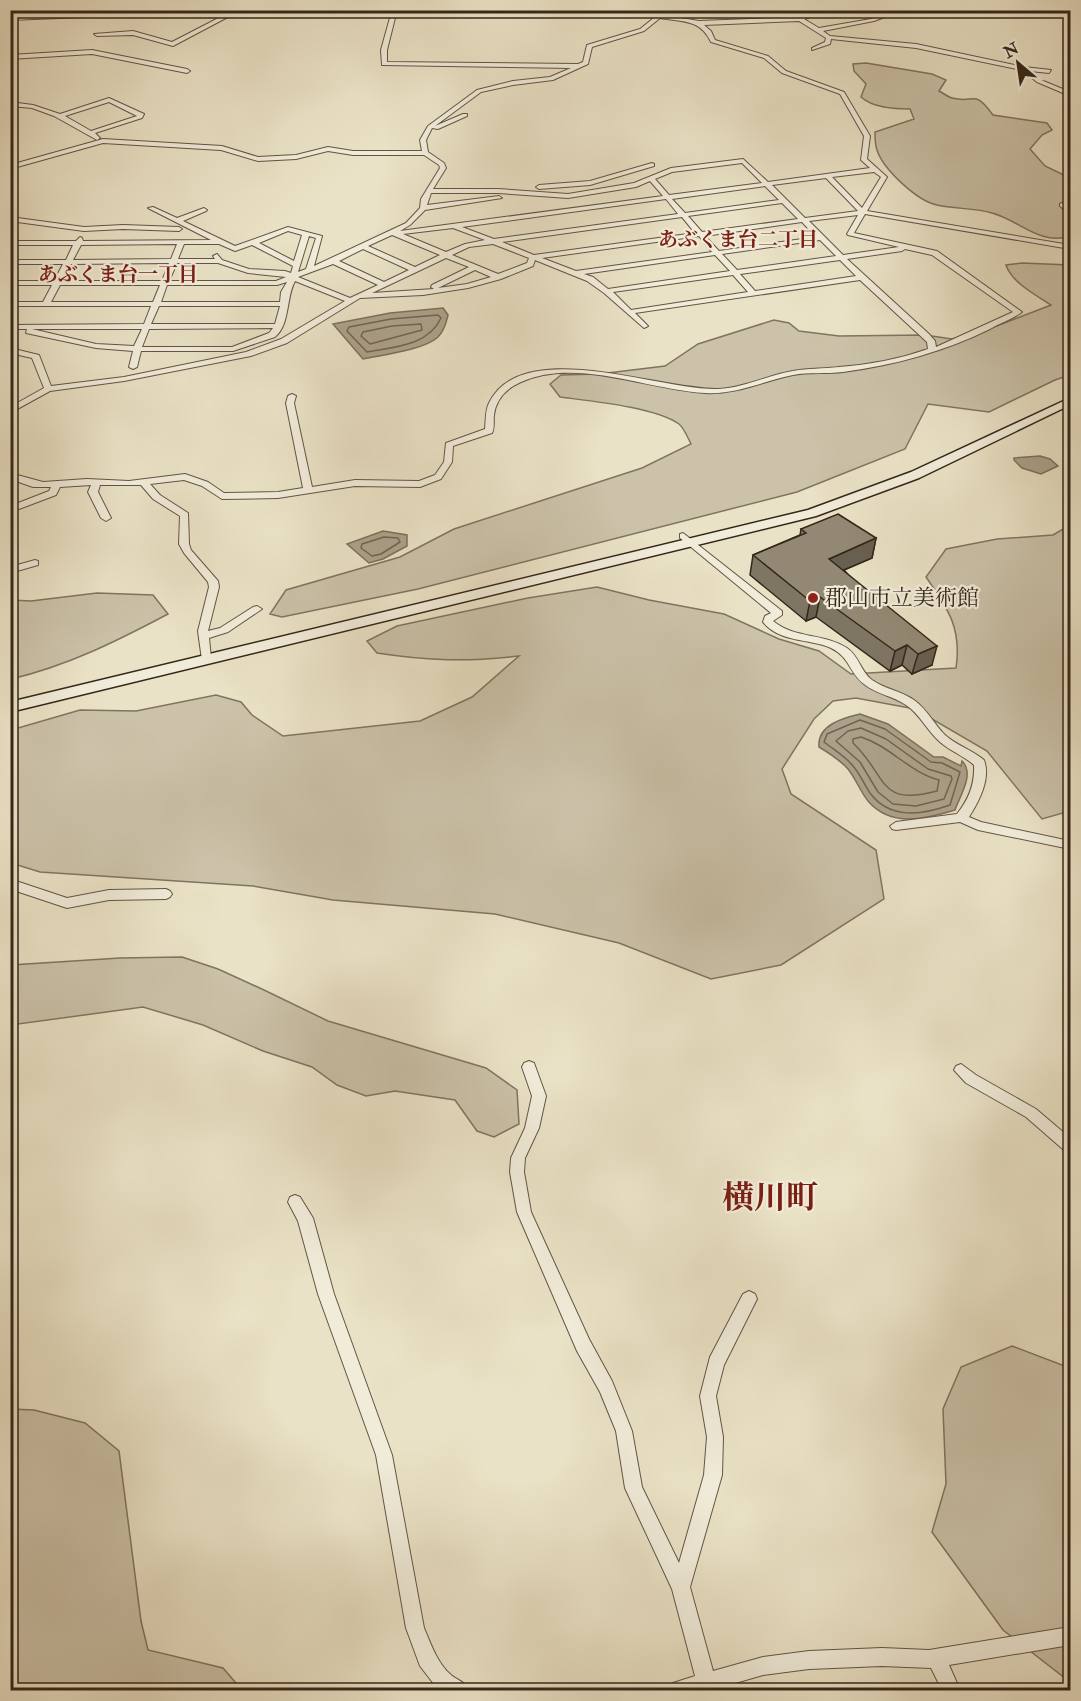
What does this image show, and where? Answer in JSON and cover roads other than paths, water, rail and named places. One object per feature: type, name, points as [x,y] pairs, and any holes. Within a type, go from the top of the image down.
[{"type":"street","points":[[97,34],[133,33],[173,44],[239,10]]},
{"type":"street","points":[[355,10],[394,13],[498,10]]},
{"type":"street","points":[[621,10],[699,23],[800,19],[834,10]]},
{"type":"street","points":[[819,30],[872,20],[902,10]]},
{"type":"street","points":[[92,52],[97,34],[111,12]]},
{"type":"street","points":[[10,18],[111,12]]},
{"type":"street","points":[[783,20],[786,12]]},
{"type":"street","points":[[394,13],[384,50],[384,64],[579,66]]},
{"type":"street","points":[[425,153],[423,140],[426,132],[479,91],[513,83],[551,79],[587,60],[589,46],[642,30],[658,17]]},
{"type":"street","points":[[800,19],[829,37],[876,40],[1011,67],[1048,71]]},
{"type":"street","points":[[10,476],[33,484],[144,482],[185,477],[205,484],[222,496],[278,495],[355,483],[411,485],[431,481],[438,477],[448,462],[450,445],[489,431],[491,406],[494,399],[507,386],[526,377],[571,371],[594,372],[704,391],[730,390],[760,384],[770,378],[806,371],[851,368],[932,351],[1018,312],[941,257],[906,246],[850,234],[884,177],[864,160],[867,136],[842,93],[784,72],[766,57],[713,41],[699,23]]},
{"type":"street","points":[[876,40],[886,35]]},
{"type":"street","points":[[814,49],[828,44],[829,37]]},
{"type":"street","points":[[10,57],[92,52],[187,71]]},
{"type":"street","points":[[977,65],[994,69],[1011,67]]},
{"type":"street","points":[[1024,69],[1037,80]]},
{"type":"street","points":[[1019,76],[1037,80],[1071,94]]},
{"type":"street","points":[[59,116],[109,100],[141,114],[140,117],[90,133]]},
{"type":"street","points":[[10,104],[30,106],[59,116],[75,123],[103,141]]},
{"type":"street","points":[[426,132],[465,115]]},
{"type":"street","points":[[10,167],[103,141],[222,147],[258,159],[296,157],[328,149],[353,153],[425,153],[442,164],[443,168],[430,189],[423,208],[408,224],[394,233],[333,261],[277,283],[10,283]]},
{"type":"street","points":[[430,189],[568,196],[623,188],[652,180],[671,170],[740,161],[926,336],[931,341],[932,351]]},
{"type":"street","points":[[430,189],[570,186],[603,180],[652,165]]},
{"type":"street","points":[[394,233],[452,225],[526,209],[667,196],[873,170]]},
{"type":"street","points":[[827,176],[863,212]]},
{"type":"street","points":[[652,180],[737,272],[753,293]]},
{"type":"street","points":[[795,180],[805,189]]},
{"type":"street","points":[[423,208],[512,194],[526,209]]},
{"type":"street","points":[[10,411],[48,388],[124,379],[248,354],[284,341],[349,300],[468,244],[784,201]]},
{"type":"street","points":[[1062,205],[1071,213]]},
{"type":"street","points":[[151,208],[235,249]]},
{"type":"street","points":[[176,221],[204,210]]},
{"type":"street","points":[[532,257],[863,212],[1071,247]]},
{"type":"street","points":[[10,219],[84,229],[179,228],[84,224],[46,218]]},
{"type":"street","points":[[452,225],[576,273],[607,291],[644,326]]},
{"type":"street","points":[[46,303],[84,229]]},
{"type":"street","points":[[219,261],[216,256],[288,229],[320,237],[309,271]]},
{"type":"street","points":[[394,233],[498,277]]},
{"type":"street","points":[[10,327],[96,346],[234,349],[276,332],[283,314],[282,304],[285,292],[293,278],[306,234]]},
{"type":"street","points":[[576,273],[822,238]]},
{"type":"street","points":[[10,243],[181,244],[219,242]]},
{"type":"street","points":[[252,242],[297,265]]},
{"type":"street","points":[[133,367],[138,347],[181,244]]},
{"type":"street","points":[[607,291],[906,246]]},
{"type":"street","points":[[364,247],[413,269]]},
{"type":"street","points":[[358,296],[423,293],[468,286],[530,264],[532,257]]},
{"type":"street","points":[[10,262],[219,261],[248,271],[285,273],[349,300]]},
{"type":"street","points":[[333,261],[382,284]]},
{"type":"street","points":[[423,293],[476,267]]},
{"type":"street","points":[[630,312],[862,277]]},
{"type":"street","points":[[10,304],[282,304]]},
{"type":"street","points":[[70,326],[80,304]]},
{"type":"street","points":[[10,327],[278,326]]},
{"type":"street","points":[[10,350],[36,357],[36,365],[46,380],[48,388]]},
{"type":"street","points":[[688,540],[873,482],[1071,391]]},
{"type":"street","points":[[292,396],[290,403],[308,490]]},
{"type":"street","points":[[10,697],[205,648],[812,513],[878,490],[1071,401]]},
{"type":"street","points":[[144,482],[151,495],[171,504],[185,515],[184,544],[187,551],[213,581],[214,587],[207,608],[205,648]]},
{"type":"street","points":[[96,483],[93,492],[106,518]]},
{"type":"street","points":[[16,507],[53,493],[57,484]]},
{"type":"street","points":[[688,540],[778,613],[769,618],[768,622],[775,629],[786,635],[825,642],[846,652],[853,659],[861,677],[885,692],[910,702],[922,712],[942,738],[980,763],[974,801],[961,818]]},
{"type":"street","points":[[10,570],[35,563]]},
{"type":"street","points":[[10,707],[205,648],[224,630],[257,609]]},
{"type":"street","points":[[896,826],[961,818],[978,826],[1071,845]]},
{"type":"street","points":[[10,884],[67,903],[109,895],[166,894]]},
{"type":"street","points":[[529,1067],[539,1096],[532,1128],[518,1165],[518,1187],[524,1212],[583,1345],[606,1387],[624,1431],[634,1488],[681,1587],[706,1682]]},
{"type":"street","points":[[961,1071],[1031,1113],[1071,1146]]},
{"type":"street","points":[[295,1202],[304,1218],[326,1294],[384,1455],[415,1628],[427,1659],[444,1681],[459,1690]]},
{"type":"street","points":[[681,1587],[713,1475],[715,1437],[708,1396],[716,1363],[748,1299]]},
{"type":"street","points":[[680,1690],[763,1666],[809,1660],[936,1657],[1071,1636]]},
{"type":"street","points":[[936,1657],[951,1690]]},
{"type":"water","points":[[443,308],[448,315],[446,324],[440,335],[432,342],[363,359],[333,324],[390,313]]},
{"type":"water","points":[[1040,456],[1050,459],[1058,466],[1041,474],[1022,468],[1014,460],[1014,458]]},
{"type":"water","points":[[383,531],[407,535],[407,546],[383,559],[369,563],[347,544]]},
{"type":"water","points":[[860,714],[888,724],[934,757],[943,757],[961,766],[962,761],[966,766],[967,778],[955,810],[920,818],[898,818],[877,810],[868,801],[848,769],[819,747],[819,739],[827,728],[839,720]]},
{"type":"place","name":"郡山市立美術館","points":[[813,598]]},
{"type":"district","name":"あぶくま台二丁目","points":[[738,239]]},
{"type":"district","name":"あぶくま台一丁目","points":[[118,274]]},
{"type":"district","name":"横川町","points":[[770,1198]]}]
